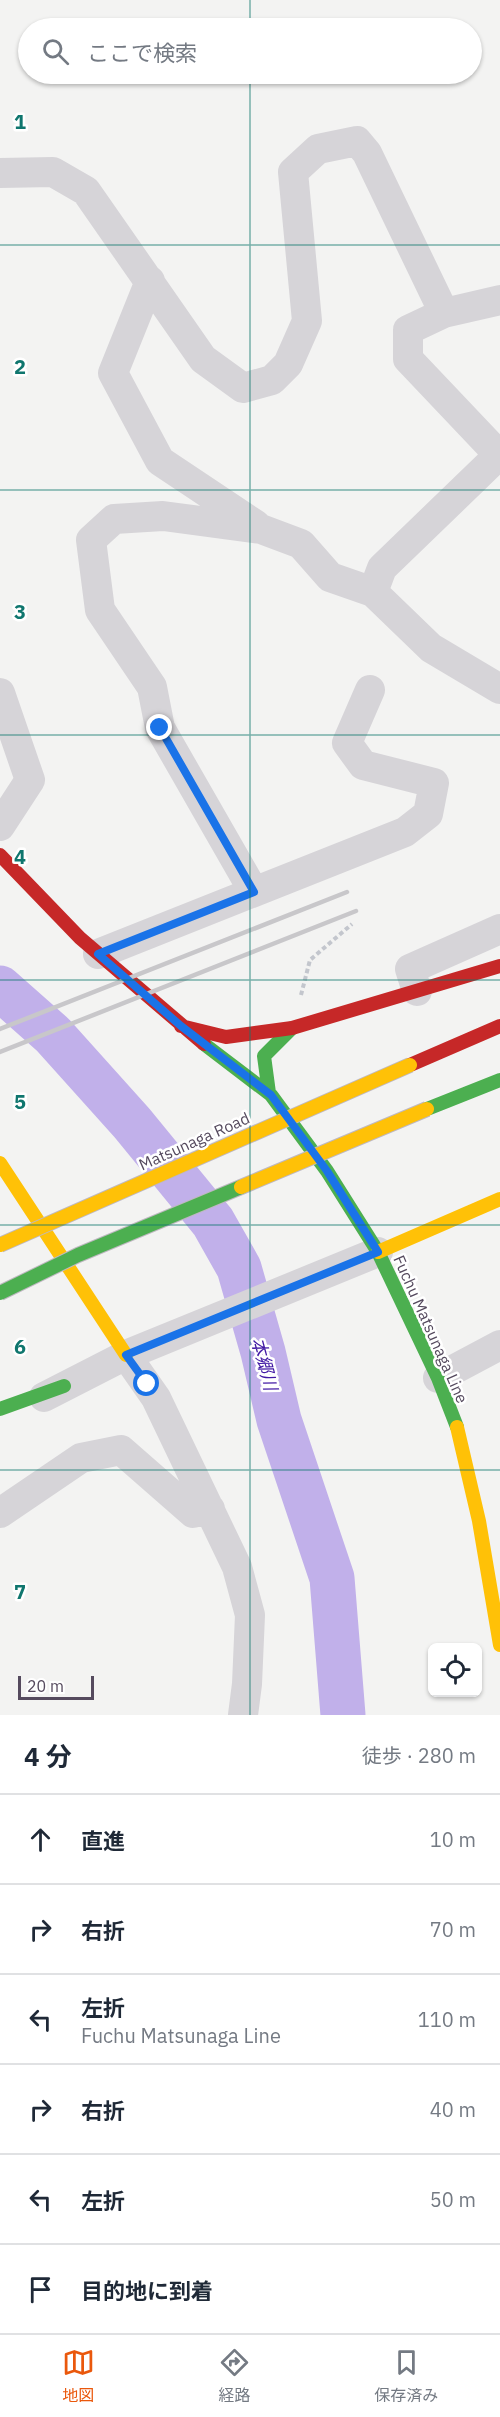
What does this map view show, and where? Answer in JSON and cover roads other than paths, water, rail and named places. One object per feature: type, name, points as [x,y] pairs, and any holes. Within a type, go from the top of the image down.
[{"type":"main road","name":"Fuchu Matsunaga Line","points":[[0,855],[98,954],[181,1026],[269,1093],[327,1171],[378,1252],[438,1378],[460,1436],[479,1521],[500,1645]]},
{"type":"main road","points":[[181,1026],[226,1037],[292,1028],[500,966]]},
{"type":"main road","name":"Matsunaga Road","points":[[0,1245],[500,1026]]},
{"type":"main road","points":[[269,1093],[264,1056],[292,1028]]},
{"type":"main road","points":[[0,1293],[78,1255],[500,1080]]},
{"type":"main road","points":[[0,1163],[126,1355]]},
{"type":"main road","points":[[378,1252],[500,1199]]},
{"type":"main road","points":[[0,1409],[64,1386]]},
{"type":"street","points":[[0,173],[53,172],[87,191],[203,359],[243,388],[272,380],[288,364],[307,321],[293,172],[318,149],[357,141],[367,153],[444,313]]},
{"type":"street","points":[[150,281],[113,373],[160,461],[261,529]]},
{"type":"street","points":[[373,592],[382,568],[499,454],[408,359],[408,330],[444,313],[500,300]]},
{"type":"street","points":[[254,892],[160,728],[152,687],[100,610],[91,540],[114,519],[163,516],[261,529],[301,544],[330,577],[373,592],[431,648],[500,689]]},
{"type":"street","points":[[98,954],[405,832],[428,814],[434,783],[363,765],[347,743],[370,690]]},
{"type":"street","points":[[0,693],[30,780],[0,826]]},
{"type":"street","points":[[417,991],[410,969],[500,928]]},
{"type":"street","points":[[0,1423],[64,1386],[126,1355],[378,1252]]},
{"type":"street","points":[[438,1378],[500,1345]]},
{"type":"street","points":[[126,1355],[156,1398],[237,1567],[250,1615],[247,1684],[243,1715]]},
{"type":"street","points":[[0,1513],[81,1458],[121,1450],[193,1513],[210,1509]]},
{"type":"waterway","name":"本郷川","points":[[0,988],[53,1035],[132,1123],[213,1222],[239,1268],[263,1352],[279,1420],[332,1578],[343,1715]]},
{"type":"railway","points":[[0,1029],[347,892]]},
{"type":"railway","points":[[0,1052],[356,911]]}]
